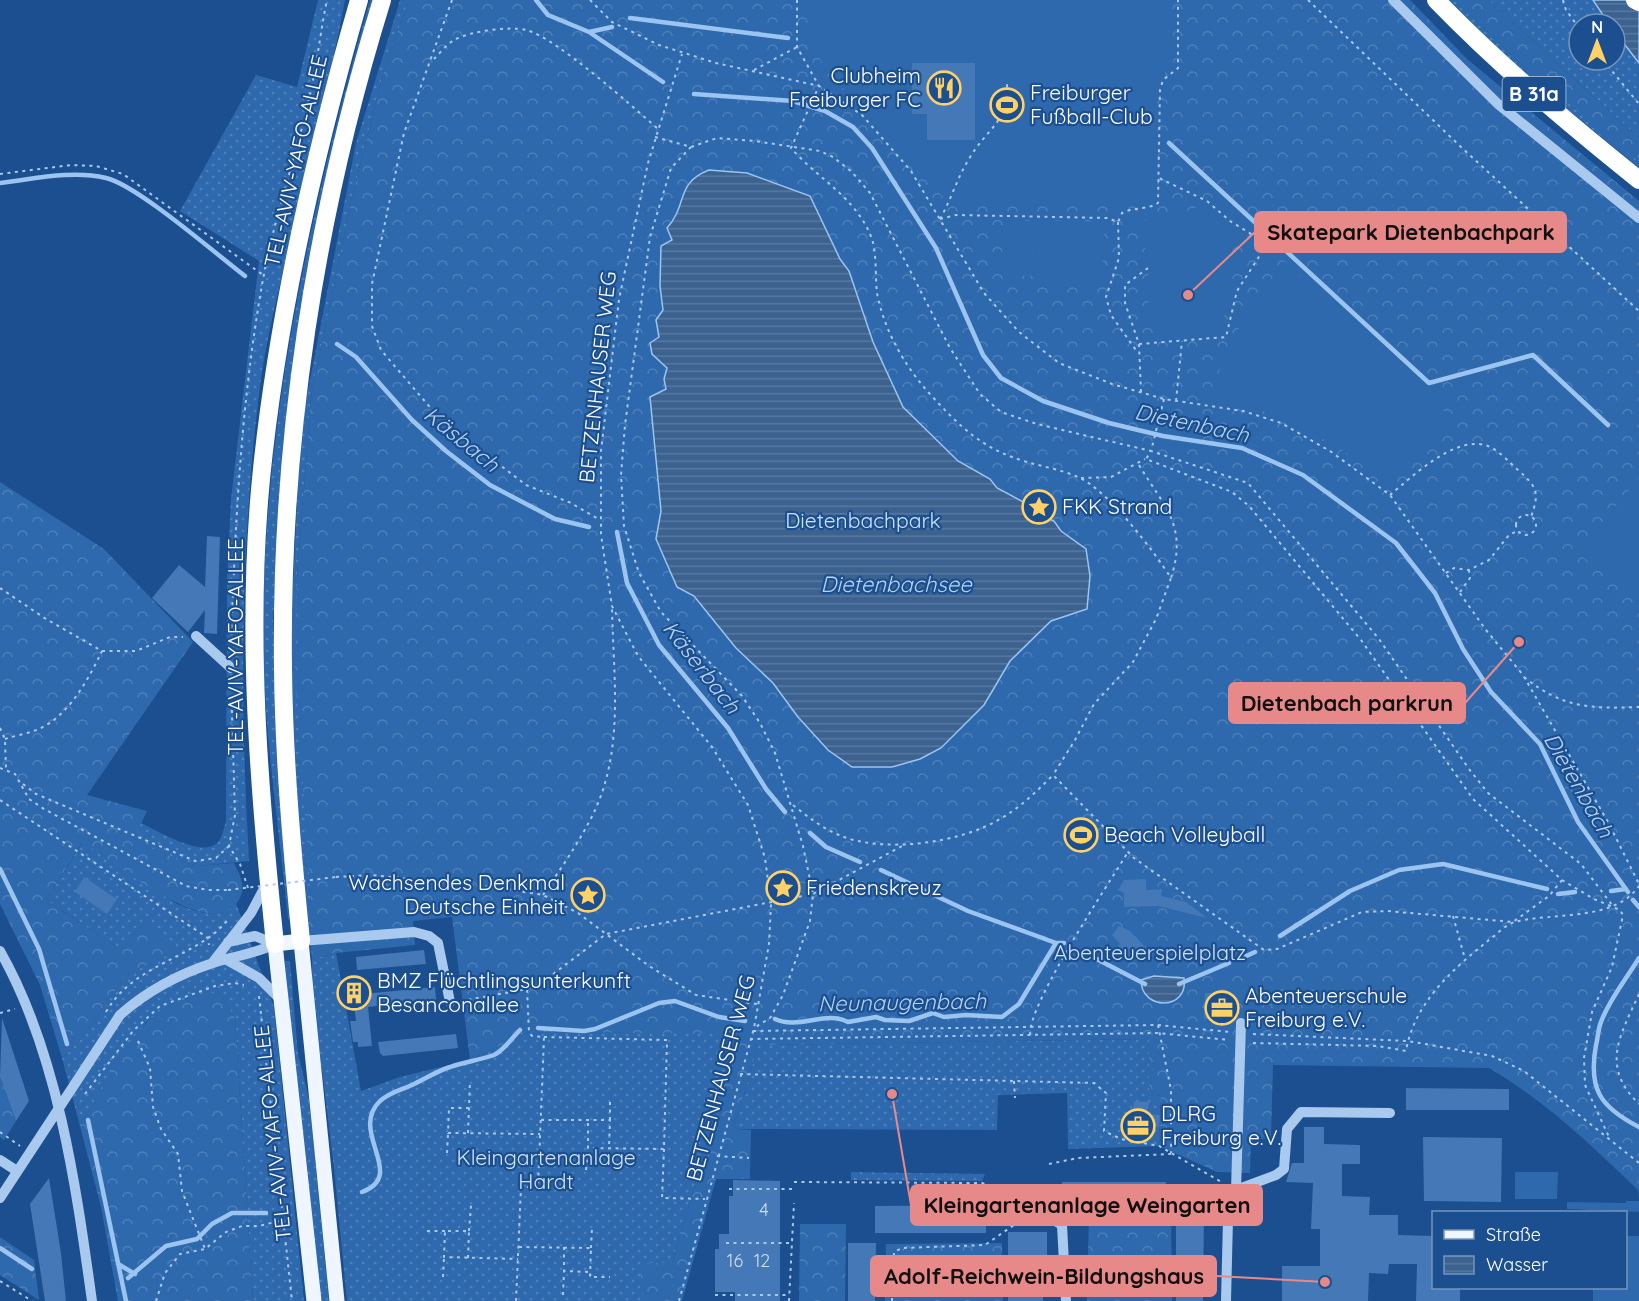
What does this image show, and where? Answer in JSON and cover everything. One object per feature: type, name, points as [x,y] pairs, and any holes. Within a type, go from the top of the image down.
[{"type":"highway","name":"TEL-AVIV-YAFO-ALLEE","points":[[275,944],[258,755],[256,682],[261,481],[272,386],[295,261],[316,158],[359,0]]},
{"type":"highway","name":"TEL-AVIV-YAFO-ALLEE","points":[[301,941],[286,778],[283,669],[290,488],[298,393],[320,251],[345,138],[382,0]]},
{"type":"highway","name":"B 31a","points":[[1436,0],[1481,46],[1562,119],[1639,180]]},
{"type":"main road","points":[[275,944],[301,941]]},
{"type":"main road","name":"TEL-AVIV-YAFO-ALLEE","points":[[301,941],[337,1301]]},
{"type":"main road","name":"TEL-AVIV-YAFO-ALLEE","points":[[275,944],[314,1301]]},
{"type":"street","points":[[1393,0],[1498,104],[1639,218]]},
{"type":"street","points":[[196,636],[231,668]]},
{"type":"street","points":[[212,963],[250,913],[268,881]]},
{"type":"street","points":[[301,941],[414,932],[429,936],[438,943],[450,1002]]},
{"type":"street","points":[[228,942],[255,936],[275,944]]},
{"type":"street","points":[[0,1198],[120,1015],[153,990],[212,963],[257,953],[275,944]]},
{"type":"street","points":[[0,951],[25,1006],[43,1054],[59,1109],[73,1175],[92,1301]]},
{"type":"street","points":[[225,959],[259,978],[280,999]]},
{"type":"street","points":[[1226,1301],[1228,1219],[1236,1190],[1240,1032]]},
{"type":"street","points":[[1236,1190],[1276,1175],[1284,1169],[1287,1129],[1301,1112],[1390,1113]]},
{"type":"street","points":[[0,1160],[17,1171]]},
{"type":"street","points":[[1036,1210],[1062,1225],[1066,1301]]},
{"type":"path","points":[[452,0],[432,61],[404,133],[372,284],[372,326],[381,350],[440,419],[526,485],[571,503],[600,520]]},
{"type":"path","points":[[590,0],[612,22],[636,36],[682,54],[819,86],[862,115],[911,171],[984,293],[1019,332],[1059,363],[1112,384],[1164,399],[1243,411],[1281,423],[1330,451],[1390,495],[1523,675],[1608,822],[1639,885],[1634,893],[1612,905],[1571,916],[1512,922],[1387,911],[1362,912],[1277,949],[1264,950],[1128,852],[1053,775]]},
{"type":"path","points":[[797,0],[797,47],[819,86]]},
{"type":"path","points":[[1138,353],[1111,315],[1106,297],[1119,258],[1118,222],[1122,213],[1131,208],[1151,208],[1158,203],[1160,90],[1163,80],[1178,68],[1178,0]]},
{"type":"path","points":[[1308,0],[1461,147],[1639,311]]},
{"type":"path","points":[[432,61],[454,40],[503,27],[528,30],[570,57],[658,129]]},
{"type":"path","points":[[753,71],[797,47]]},
{"type":"path","name":"BETZENHAUSER WEG","points":[[679,1301],[753,1030],[769,944],[771,904],[767,868],[757,830],[736,782],[712,747],[638,656],[612,606],[601,535],[601,452],[619,299],[655,137],[682,54]]},
{"type":"path","points":[[1613,72],[1639,104]]},
{"type":"path","points":[[940,219],[969,159],[1002,115],[1008,103],[1007,82]]},
{"type":"path","points":[[791,148],[819,86]]},
{"type":"path","points":[[655,137],[691,147]]},
{"type":"path","points":[[753,1030],[770,1018],[783,995],[810,921],[813,894],[792,804],[775,753],[760,723],[742,696],[661,612],[639,573],[624,526],[621,475],[625,425],[650,237],[671,168],[691,147],[717,138],[805,148],[833,157],[852,172],[870,193],[950,348],[969,379],[987,400],[1002,412],[1037,424],[1151,452],[1248,483],[1379,639],[1488,793],[1581,864],[1612,905],[1623,915],[1620,938],[1612,967],[1592,1012],[1584,1058],[1585,1085],[1609,1137]]},
{"type":"path","points":[[791,148],[838,189],[861,218],[872,241],[877,293],[888,330],[905,360],[927,390],[965,430],[982,444],[1004,454],[1081,478],[1111,477],[1138,465],[1151,452],[1164,399]]},
{"type":"path","points":[[0,174],[71,165],[96,166],[123,174],[264,275]]},
{"type":"path","points":[[1139,344],[1226,337],[1237,291],[1262,252],[1256,237],[1230,221],[1207,201],[1159,178]]},
{"type":"path","points":[[940,219],[956,215],[1107,218],[1118,222]]},
{"type":"path","points":[[1141,392],[1139,344],[1125,303],[1125,285],[1148,268]]},
{"type":"path","points":[[1176,402],[1182,341]]},
{"type":"path","points":[[1390,495],[1446,452],[1470,445],[1485,445],[1532,482],[1536,502],[1531,517]]},
{"type":"path","points":[[1146,459],[1232,492],[1249,506],[1361,640],[1473,799],[1562,880],[1594,899],[1612,905]]},
{"type":"path","points":[[792,804],[815,823],[841,836],[875,843],[904,845],[966,833],[998,820],[1028,800],[1053,775],[1076,740],[1094,704],[1133,662],[1156,619],[1171,578],[1176,561],[1177,532],[1173,521],[1138,465]]},
{"type":"path","points":[[1081,478],[1107,500],[1154,551],[1171,578]]},
{"type":"path","points":[[1525,515],[1531,517],[1536,525],[1534,531],[1526,535],[1517,531],[1516,524],[1519,518],[1525,515]]},
{"type":"path","points":[[1446,573],[1454,568],[1469,570],[1489,560],[1509,535],[1517,531]]},
{"type":"path","points":[[1460,592],[1470,578],[1469,570]]},
{"type":"path","points":[[0,588],[46,619],[102,651],[136,651],[170,637],[196,636]]},
{"type":"path","points":[[543,895],[591,820],[606,776],[615,730],[612,606]]},
{"type":"path","points":[[5,739],[42,728],[68,706],[91,674],[102,651]]},
{"type":"path","points":[[1523,675],[1543,692],[1580,706],[1639,707]]},
{"type":"path","points":[[0,728],[5,739],[6,770]]},
{"type":"path","points":[[0,768],[15,774],[29,799],[44,809],[186,886],[208,890],[228,890],[371,875],[500,888],[543,895],[578,914],[649,966],[696,995],[757,1004]]},
{"type":"path","points":[[21,783],[36,794],[195,861],[216,858],[229,846]]},
{"type":"path","points":[[0,800],[208,938],[212,963]]},
{"type":"path","points":[[450,1002],[527,989],[540,984],[606,934],[771,904],[813,894],[904,845]]},
{"type":"path","points":[[1030,1035],[1030,1026],[1069,948],[1128,852]]},
{"type":"path","points":[[753,1030],[1158,1025],[1378,1046],[1406,1051],[1407,1041],[1432,991],[1465,959],[1549,896],[1562,880]]},
{"type":"path","points":[[208,938],[234,914]]},
{"type":"path","points":[[1453,916],[1465,959]]},
{"type":"path","points":[[59,1109],[71,1111],[133,1031],[160,1006],[215,986],[235,983],[245,985]]},
{"type":"path","points":[[256,988],[260,999],[292,1301]]},
{"type":"path","points":[[527,989],[529,1032],[532,1036],[667,1040],[662,1198],[705,1199]]},
{"type":"path","points":[[1639,994],[1619,1039],[1615,1066],[1626,1091],[1639,1104]]},
{"type":"path","points":[[0,1013],[25,1006]]},
{"type":"path","points":[[1158,1025],[1171,1090],[1171,1154]]},
{"type":"path","points":[[750,1039],[1240,1032],[1407,1041],[1492,1056],[1524,1071],[1639,1163]]},
{"type":"path","points":[[516,1301],[521,1187],[538,1187],[544,1037]]},
{"type":"path","points":[[138,1041],[150,1068],[153,1107],[161,1129],[178,1154],[183,1191],[205,1249]]},
{"type":"path","points":[[740,1074],[1094,1083],[1106,1093],[1104,1131],[1121,1139],[1159,1146],[1236,1190]]},
{"type":"path","points":[[468,1133],[470,1081]]},
{"type":"path","points":[[1014,1081],[1015,1098]]},
{"type":"path","points":[[609,1148],[610,1098]]},
{"type":"path","points":[[447,1153],[449,1108],[470,1108]]},
{"type":"path","points":[[541,1120],[610,1120]]},
{"type":"path","points":[[586,1170],[588,1120]]},
{"type":"path","points":[[0,1132],[30,1152]]},
{"type":"path","points":[[448,1133],[540,1134]]},
{"type":"path","points":[[588,1148],[664,1149]]},
{"type":"path","points":[[1049,1164],[1078,1158],[1171,1154]]},
{"type":"path","points":[[717,1156],[749,1158]]},
{"type":"path","points":[[794,1182],[982,1183],[1020,1197],[1036,1210],[985,1245],[902,1248],[894,1252],[892,1301]]},
{"type":"path","points":[[729,1189],[794,1189]]},
{"type":"path","points":[[789,1301],[790,1243],[794,1203]]},
{"type":"path","points":[[468,1258],[471,1205]]},
{"type":"path","points":[[156,1301],[165,1273],[180,1254],[205,1249],[226,1232],[242,1226],[260,1226],[283,1220]]},
{"type":"path","points":[[592,1227],[590,1276],[609,1277]]},
{"type":"path","points":[[427,1231],[469,1231]]},
{"type":"path","points":[[443,1277],[445,1231]]},
{"type":"path","points":[[726,1243],[790,1243]]},
{"type":"path","points":[[519,1247],[591,1248]]},
{"type":"path","points":[[563,1295],[564,1247]]},
{"type":"path","points":[[444,1257],[518,1259]]},
{"type":"path","points":[[564,1271],[590,1272]]},
{"type":"path","points":[[0,1281],[32,1301]]},
{"type":"path","points":[[715,1295],[789,1295]]},
{"type":"green space","points":[[318,0],[345,0],[334,57],[267,346],[253,445],[245,564],[243,683],[249,861],[197,866],[132,841],[141,823],[180,842],[210,847],[220,839],[226,821],[227,581],[231,499],[259,261],[180,211],[256,75],[297,87]]},
{"type":"green space","points":[[370,0],[378,0],[358,70],[278,535],[273,620],[276,722],[290,922],[271,769],[265,695],[263,620],[266,541],[283,384],[296,307],[329,153]]},
{"type":"green space","points":[[400,0],[409,0],[385,66],[352,197],[311,397],[297,578],[311,901],[306,902],[294,783],[291,625],[298,485],[305,406],[356,143]]},
{"type":"green space","name":"Dietenbachpark","points":[[409,0],[1410,0],[1467,59],[1639,201],[1639,1199],[1638,1190],[1567,1124],[1489,1068],[1273,1065],[1271,1138],[1251,1140],[1250,1173],[1217,1172],[1159,1146],[1161,1096],[1149,1095],[1149,1039],[758,1045],[734,1129],[751,1130],[750,1179],[716,1179],[682,1301],[640,1301],[640,1263],[672,1263],[739,1034],[529,1032],[470,1060],[452,917],[413,921],[415,945],[336,953],[312,959],[306,902],[311,901],[295,670],[297,578],[311,397],[352,197],[385,66]]},
{"type":"green space","name":"Freiburger Fußball-Club","points":[[810,0],[1172,0],[1173,68],[1154,79],[1155,198],[1150,206],[949,204],[886,131],[828,73],[810,40]]},
{"type":"green space","points":[[1448,0],[1455,0],[1518,61],[1639,160],[1639,168],[1517,68]]},
{"type":"green space","points":[[1455,0],[1488,0],[1639,138],[1639,162],[1518,61]]},
{"type":"green space","points":[[1488,0],[1593,0],[1601,12],[1567,12],[1567,72],[1627,72],[1627,48],[1639,63],[1639,138]]},
{"type":"green space","points":[[1229,203],[1240,212],[1246,228],[1231,233],[1231,265],[1222,334],[1156,334],[1149,322],[1148,268],[1142,221],[1175,216],[1205,204]]},
{"type":"green space","points":[[1003,220],[1033,221],[1032,276],[1002,275]]},
{"type":"green space","points":[[1038,220],[1104,222],[1102,281],[1036,279]]},
{"type":"green space","points":[[1284,261],[1437,393],[1450,426],[1392,484],[1309,430],[1265,411],[1215,400],[1222,354]]},
{"type":"green space","points":[[1639,478],[1639,604],[1578,553]]},
{"type":"green space","points":[[0,482],[104,549],[193,642],[87,795],[147,811],[133,841],[197,866],[234,863],[243,889],[235,905],[221,913],[203,912],[182,905],[159,893],[82,843],[46,900],[117,947],[144,919],[179,950],[126,975],[82,1038],[62,1058],[40,985],[0,904]]},
{"type":"green space","name":"Beach Volleyball","points":[[1075,809],[1106,843],[1087,861],[1055,827]]},
{"type":"green space","points":[[83,842],[177,904],[192,910],[208,913],[223,912],[236,903],[274,1007],[304,1301],[253,1301],[235,1018],[219,992],[146,1022],[127,1048],[80,1126],[62,1058],[82,1038],[126,975],[179,949],[117,947],[46,900]]},
{"type":"green space","name":"Kleingartenanlage Hardt","points":[[336,953],[361,1091],[400,1077],[470,1060],[529,1032],[739,1033],[672,1263],[640,1263],[640,1301],[347,1301],[334,1168],[312,988],[312,959]]},
{"type":"green space","points":[[285,961],[290,961],[298,1053],[309,1099],[329,1301],[320,1301],[292,1055]]},
{"type":"green space","points":[[219,992],[235,1018],[253,1301],[118,1301],[101,1207],[80,1126],[117,1061],[152,1017],[178,1001]]},
{"type":"green space","points":[[1149,1039],[1149,1095],[1161,1096],[1159,1146],[1068,1149],[1067,1093],[998,1095],[997,1130],[734,1129],[758,1045]]},
{"type":"green space","points":[[0,1077],[16,1121],[4,1140],[0,1137]]},
{"type":"green space","points":[[851,1172],[985,1174],[982,1181],[851,1180]]},
{"type":"green space","points":[[1515,1172],[1558,1172],[1557,1199],[1515,1199]]},
{"type":"green space","points":[[1626,1201],[1639,1201],[1639,1212],[1567,1209],[1567,1202],[1626,1203]]},
{"type":"green space","points":[[1089,1212],[1171,1212],[1172,1301],[1087,1301]]},
{"type":"green space","points":[[800,1224],[846,1224],[845,1301],[799,1301]]},
{"type":"green space","points":[[1627,1236],[1639,1236],[1639,1301],[1593,1301],[1593,1289],[1627,1289]]},
{"type":"green space","points":[[0,1237],[34,1260],[39,1300],[0,1275]]},
{"type":"green space","points":[[1002,1243],[1003,1301],[885,1301],[886,1244]]},
{"type":"water","points":[[1593,0],[1633,0],[1639,10],[1639,63],[1627,48],[1627,12],[1601,12]]},
{"type":"water","name":"Dietenbachsee","points":[[709,170],[747,173],[810,196],[840,259],[849,271],[873,342],[903,407],[958,461],[990,479],[997,488],[1027,504],[1032,511],[1054,521],[1061,531],[1086,549],[1090,576],[1087,609],[1051,621],[1010,661],[984,705],[941,748],[920,759],[892,767],[852,767],[828,750],[798,717],[773,683],[736,648],[694,596],[677,587],[656,539],[661,511],[650,397],[666,389],[664,379],[667,368],[652,354],[650,343],[659,337],[656,320],[663,310],[660,286],[661,246],[672,240],[667,228],[678,211],[686,188],[698,175]]},
{"type":"water","points":[[1154,976],[1184,978],[1184,989],[1173,1001],[1156,1002],[1143,990],[1141,980]]},
{"type":"building","name":"Clubheim Freiburger FC","points":[[912,63],[975,63],[975,140],[927,140],[927,114],[912,114]]},
{"type":"building","points":[[207,536],[220,537],[217,634],[204,633],[205,610],[188,632],[152,598],[179,565],[205,587]]},
{"type":"building","points":[[84,877],[117,899],[107,914],[75,892]]},
{"type":"building","points":[[1146,879],[1146,890],[1162,889],[1161,896],[1186,902],[1207,918],[1158,906],[1124,907],[1124,893],[1118,890],[1124,880]]},
{"type":"building","points":[[1119,926],[1130,931],[1150,952],[1140,962],[1135,958],[1129,962],[1116,949],[1120,944],[1112,935]]},
{"type":"building","points":[[424,950],[426,964],[357,970],[356,957]]},
{"type":"building","points":[[435,987],[436,1000],[368,1007],[372,1046],[358,1047],[358,1042],[353,1042],[350,1021],[356,1021],[353,995]]},
{"type":"building","points":[[1205,993],[1221,993],[1221,999],[1236,999],[1236,1018],[1204,1019]]},
{"type":"building","points":[[2,1018],[29,1101],[16,1121],[0,1077]]},
{"type":"building","points":[[456,1034],[458,1048],[383,1056],[380,1053],[378,1042]]},
{"type":"building","points":[[1406,1088],[1509,1089],[1509,1110],[1406,1110]]},
{"type":"building","points":[[1134,1101],[1149,1102],[1147,1114],[1160,1115],[1159,1127],[1146,1125],[1145,1135],[1131,1134]]},
{"type":"building","points":[[1304,1127],[1324,1127],[1324,1144],[1360,1145],[1360,1164],[1342,1164],[1342,1196],[1370,1197],[1369,1215],[1398,1215],[1398,1235],[1432,1236],[1432,1289],[1460,1289],[1460,1301],[1416,1301],[1417,1264],[1389,1264],[1388,1274],[1369,1273],[1368,1301],[1282,1301],[1282,1266],[1320,1266],[1320,1229],[1311,1229],[1313,1183],[1286,1182],[1292,1163],[1304,1163]]},
{"type":"building","points":[[1423,1137],[1502,1138],[1501,1202],[1424,1201]]},
{"type":"building","points":[[49,1178],[66,1301],[45,1301],[30,1204]]},
{"type":"building","points":[[733,1180],[780,1181],[780,1301],[735,1301],[735,1292],[715,1292],[715,1249],[719,1249],[719,1234],[729,1234],[729,1196],[733,1196]]},
{"type":"building","points":[[1062,1182],[1166,1182],[1166,1208],[1062,1208]]},
{"type":"building","points":[[986,1205],[986,1233],[875,1233],[875,1206]]},
{"type":"building","points":[[1176,1209],[1204,1209],[1203,1301],[1176,1301]]},
{"type":"building","points":[[1008,1232],[1047,1232],[1047,1256],[1043,1256],[1043,1301],[1008,1301]]},
{"type":"building","points":[[848,1243],[876,1243],[875,1301],[848,1301]]},
{"type":"waterway","name":"Dietenbach","points":[[536,0],[548,15],[589,32],[663,82]]},
{"type":"waterway","points":[[630,18],[788,38]]},
{"type":"waterway","points":[[589,32],[612,27]]},
{"type":"waterway","name":"Dietenbach","points":[[694,94],[793,101],[825,111],[853,127],[872,148],[936,248],[983,355],[1001,378],[1043,401],[1109,423],[1163,436],[1242,448],[1303,475],[1396,543],[1435,593],[1463,649],[1491,692],[1540,744],[1578,822],[1628,892]]},
{"type":"waterway","points":[[1169,143],[1429,383],[1533,355],[1608,425]]},
{"type":"waterway","name":"Käsbach","points":[[0,183],[66,175],[93,176],[120,183],[156,206],[245,276]]},
{"type":"waterway","name":"Käsbach","points":[[337,344],[356,357],[412,420],[446,451],[490,485],[555,519],[589,527]]},
{"type":"waterway","name":"Käserbach","points":[[617,532],[627,583],[659,645],[728,728],[766,789],[785,812]]},
{"type":"waterway","name":"Käserbach","points":[[810,833],[826,847],[860,862]]},
{"type":"waterway","name":"Neunaugenbach","points":[[1280,936],[1350,891],[1399,870],[1443,864],[1547,889]]},
{"type":"waterway","points":[[0,869],[39,949],[67,1044]]},
{"type":"waterway","name":"Käserbach","points":[[881,870],[968,911],[1056,943]]},
{"type":"waterway","name":"Neunaugenbach","points":[[1611,891],[1626,889]]},
{"type":"waterway","name":"Neunaugenbach","points":[[1558,894],[1575,892]]},
{"type":"waterway","name":"Dietenbach","points":[[1633,900],[1639,907]]},
{"type":"waterway","name":"Neunaugenbach","points":[[775,1019],[793,1022],[831,1018],[848,1022],[876,1017],[885,1020],[909,1021],[933,1013],[944,1017],[966,1015],[1002,1017],[1019,1004],[1056,943],[1064,943]]},
{"type":"waterway","name":"Neunaugenbach","points":[[1242,958],[1255,952]]},
{"type":"waterway","name":"Neunaugenbach","points":[[1087,954],[1145,984]]},
{"type":"waterway","name":"Dietenbach","points":[[1639,958],[1604,1014],[1599,1028],[1594,1060],[1596,1085],[1606,1104],[1639,1127]]},
{"type":"waterway","name":"Neunaugenbach","points":[[1179,984],[1229,963]]},
{"type":"waterway","name":"Neunaugenbach","points":[[538,1028],[584,1031],[595,1029],[659,1003],[675,1001],[719,1017],[745,1021]]},
{"type":"waterway","name":"Neunaugenbach","points":[[362,1192],[375,1184],[380,1175],[370,1126],[372,1113],[380,1101],[392,1093],[445,1069],[494,1055],[520,1030]]},
{"type":"waterway","points":[[88,1120],[126,1301]]},
{"type":"waterway","name":"Neunaugenbach","points":[[128,1278],[166,1246],[197,1239],[212,1224],[232,1213],[266,1213]]},
{"type":"waterway","name":"Neunaugenbach","points":[[0,1248],[32,1269]]},
{"type":"waterway","points":[[118,1264],[135,1274]]},
{"type":"place","name":"Clubheim Freiburger FC","points":[[944,88]]},
{"type":"place","name":"Freiburger Fußball-Club","points":[[1007,105]]},
{"type":"place","name":"Skatepark Dietenbachpark","points":[[1188,295]]},
{"type":"place","name":"FKK Strand","points":[[1039,507]]},
{"type":"place","name":"Dietenbach parkrun","points":[[1519,642]]},
{"type":"place","name":"Beach Volleyball","points":[[1081,835]]},
{"type":"place","name":"Friedenskreuz","points":[[783,888]]},
{"type":"place","name":"Wachsendes Denkmal Deutsche Einheit","points":[[588,895]]},
{"type":"place","name":"BMZ Flüchtlingsunterkunft Besanconallee","points":[[354,993]]},
{"type":"place","name":"Abenteuerschule Freiburg e.V.","points":[[1222,1008]]},
{"type":"place","name":"Kleingartenanlage Weingarten","points":[[892,1094]]},
{"type":"place","name":"DLRG Freiburg e.V.","points":[[1138,1126]]},
{"type":"place","name":"Adolf-Reichwein-Bildungshaus","points":[[1325,1282]]},
{"type":"park label","name":"Abenteuerspielplatz","points":[[1150,953]]}]
